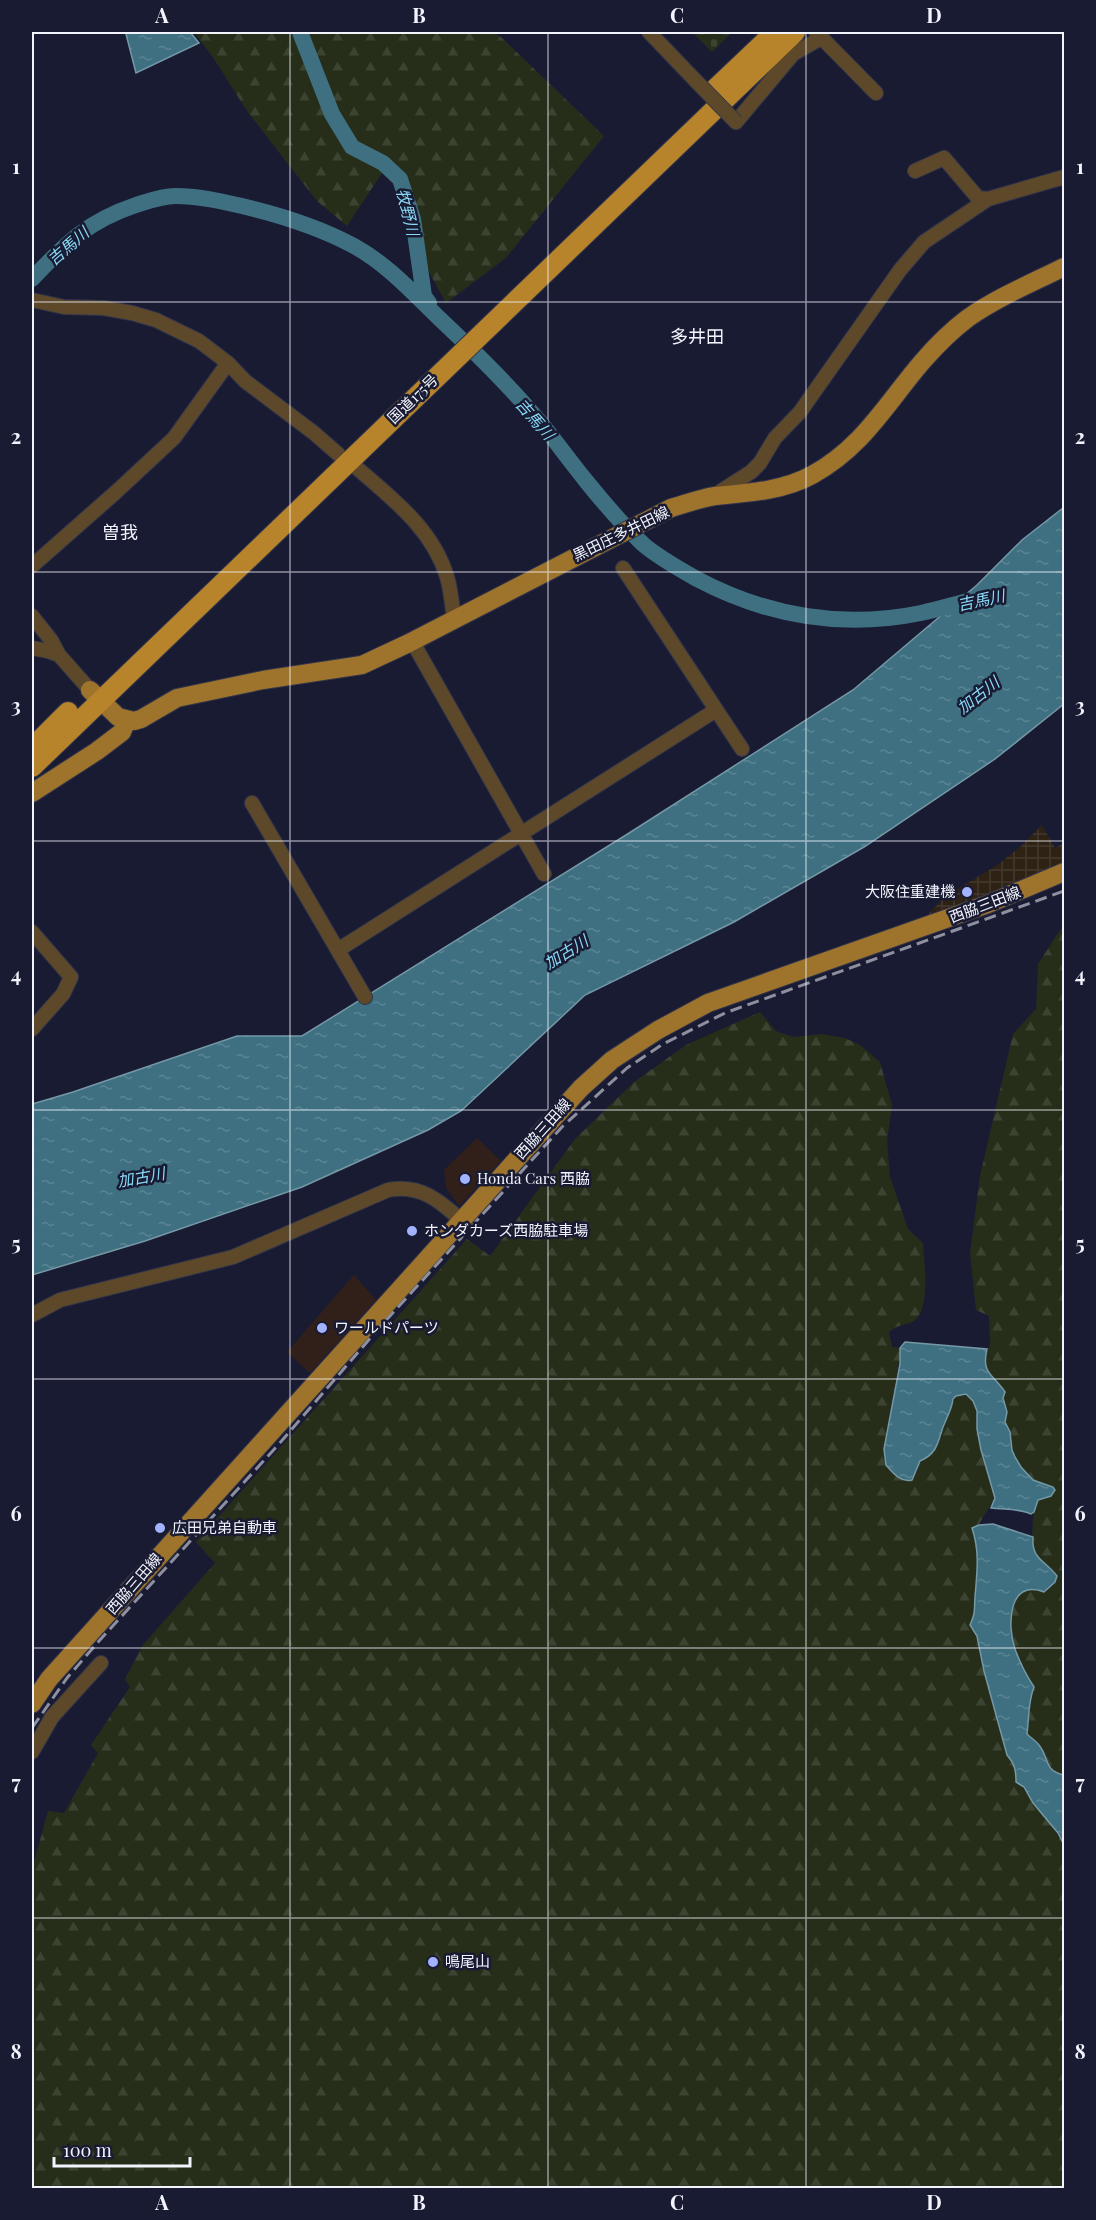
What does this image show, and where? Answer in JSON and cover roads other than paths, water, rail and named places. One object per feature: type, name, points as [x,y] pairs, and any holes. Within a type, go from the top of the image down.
[{"type":"highway","name":"国道175号","points":[[32,747],[95,695],[389,414],[508,299],[775,32]]},
{"type":"highway","name":"国道175号","points":[[508,299],[795,32]]},
{"type":"highway","name":"国道175号","points":[[32,767],[95,695]]},
{"type":"main road","name":"黒田庄多井田線","points":[[127,720],[141,719],[177,698],[252,682],[362,665],[671,508],[714,496],[734,496],[791,484],[831,464],[873,426],[922,362],[967,319],[1065,267]]},
{"type":"main road","points":[[32,793],[122,732],[127,720],[118,717],[95,695]]},
{"type":"main road","name":"西脇三田線","points":[[32,1704],[49,1679],[581,1088],[612,1060],[658,1030],[708,1003],[966,912],[1065,872]]},
{"type":"street","points":[[649,32],[736,122],[793,54],[818,35],[876,93]]},
{"type":"street","points":[[915,171],[944,158],[978,198],[988,199]]},
{"type":"street","points":[[714,496],[751,472],[760,463],[775,438],[800,412],[900,270],[924,242],[988,199],[1065,177]]},
{"type":"street","points":[[34,300],[64,307],[104,308],[156,320],[199,341],[228,363],[245,381],[314,433],[416,521],[437,552],[447,578],[454,619]]},
{"type":"street","points":[[32,566],[174,438],[228,363]]},
{"type":"street","points":[[623,568],[742,749]]},
{"type":"street","points":[[32,616],[51,640],[59,655],[95,695]]},
{"type":"street","points":[[409,643],[416,648],[544,874]]},
{"type":"street","points":[[32,648],[59,655]]},
{"type":"street","points":[[338,950],[716,710]]},
{"type":"street","points":[[252,803],[365,997]]},
{"type":"street","points":[[32,932],[71,977],[63,994],[32,1029]]},
{"type":"street","points":[[32,1315],[60,1300],[233,1257],[388,1190],[400,1188],[422,1191],[462,1221]]},
{"type":"street","points":[[32,1752],[52,1717],[101,1663]]},
{"type":"water","points":[[129,32],[190,32],[199,43],[136,73],[126,34]]},
{"type":"water","name":"加古川","points":[[1063,508],[1064,704],[995,759],[864,847],[734,922],[585,995],[461,1111],[428,1130],[302,1187],[145,1241],[32,1275],[32,1104],[237,1036],[302,1036],[626,835],[853,690],[977,585],[1022,540]]},
{"type":"water","points":[[905,1342],[987,1349],[987,1369],[1005,1392],[1003,1398],[1007,1412],[1005,1422],[1010,1432],[1015,1457],[1033,1480],[1053,1487],[1055,1490],[1051,1496],[1038,1500],[1034,1512],[1031,1514],[991,1508],[995,1498],[981,1450],[977,1429],[977,1411],[973,1401],[966,1394],[953,1399],[936,1447],[930,1455],[920,1461],[912,1480],[901,1479],[886,1465],[884,1449],[900,1364],[900,1348]]},
{"type":"water","points":[[993,1524],[1033,1537],[1034,1550],[1037,1555],[1057,1576],[1055,1582],[1044,1592],[1032,1589],[1023,1592],[1017,1598],[1011,1617],[1011,1628],[1017,1654],[1034,1687],[1027,1734],[1039,1745],[1050,1767],[1064,1775],[1064,1845],[1058,1833],[1033,1803],[1024,1787],[1016,1782],[1016,1774],[1012,1761],[1007,1755],[984,1671],[977,1636],[970,1625],[974,1611],[977,1562],[972,1528]]},
{"type":"waterway","name":"牧野川","points":[[300,32],[332,114],[352,147],[383,163],[400,179],[413,219],[424,296],[429,303]]},
{"type":"waterway","name":"吉馬川","points":[[32,279],[67,244],[91,226],[119,211],[160,198],[184,196],[209,199],[299,222],[354,246],[378,261],[510,388],[604,503],[639,540],[663,559],[697,579],[724,592],[778,610],[834,619],[892,618],[976,599]]},
{"type":"railway","points":[[32,1728],[67,1678],[99,1641],[279,1444],[379,1328],[562,1127],[627,1068],[663,1044],[725,1013],[1064,891]]},
{"type":"place","name":"大阪住重建機","points":[[967,892]]},
{"type":"place","name":"Honda Cars 西脇","points":[[465,1179]]},
{"type":"place","name":"ホンダカーズ西脇駐車場","points":[[412,1231]]},
{"type":"place","name":"ワールドパーツ","points":[[322,1328]]},
{"type":"place","name":"広田兄弟自動車","points":[[160,1528]]},
{"type":"place","name":"鳴尾山","points":[[433,1962]]},
{"type":"district","name":"多井田","points":[[697,337]]},
{"type":"district","name":"曽我","points":[[120,533]]}]
